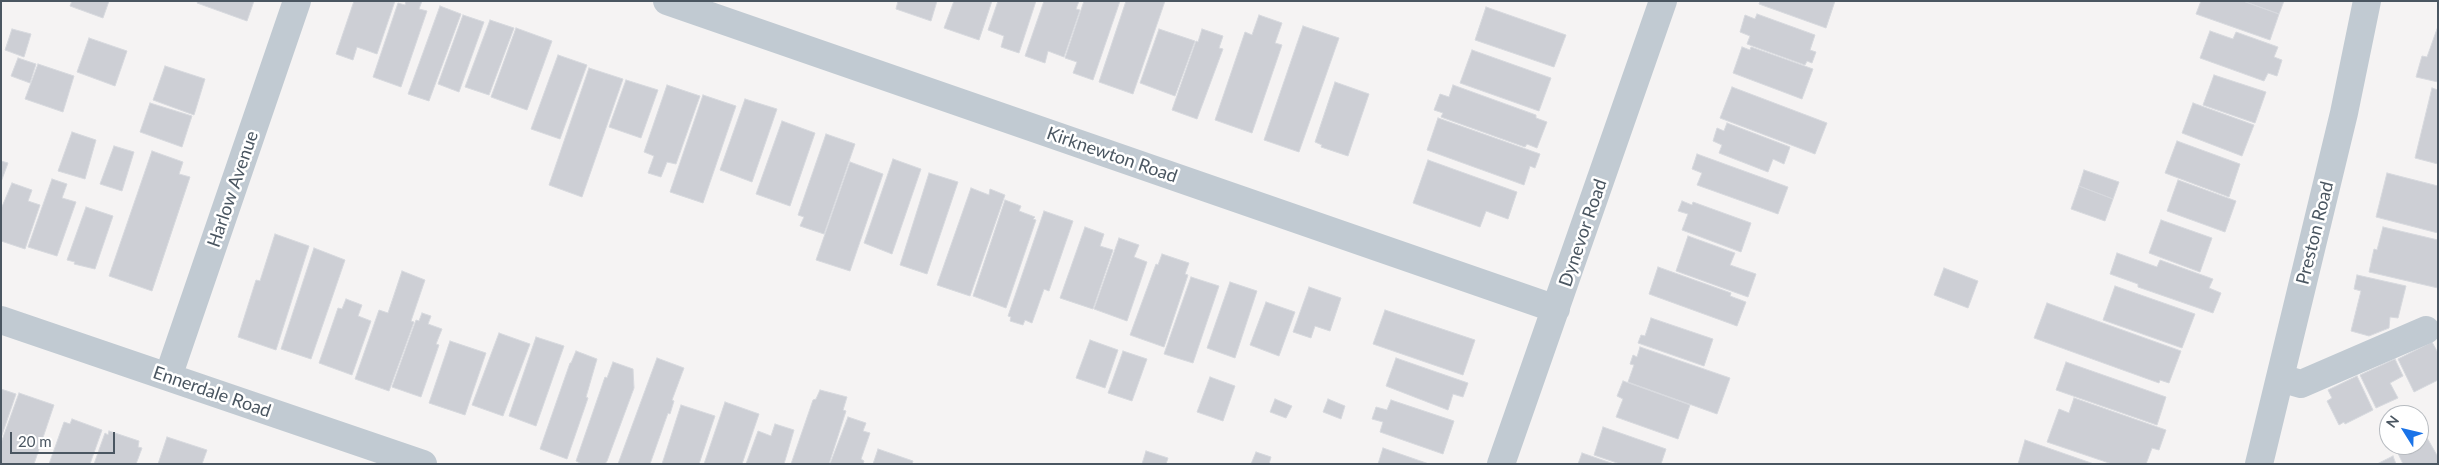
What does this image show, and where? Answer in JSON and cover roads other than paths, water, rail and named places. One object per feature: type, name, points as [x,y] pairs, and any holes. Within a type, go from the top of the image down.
[{"type":"street","name":"Harlow Avenue","points":[[168,377],[296,1]]},
{"type":"street","name":"Kirknewton Road","points":[[667,1],[1556,309]]},
{"type":"street","name":"Dynevor Road","points":[[1502,464],[1663,1]]},
{"type":"street","name":"Preston Road","points":[[2259,464],[2344,113],[2367,1]]},
{"type":"street","name":"Ennerdale Road","points":[[1,320],[423,464]]},
{"type":"street","points":[[2280,378],[2302,384],[2426,330]]}]
